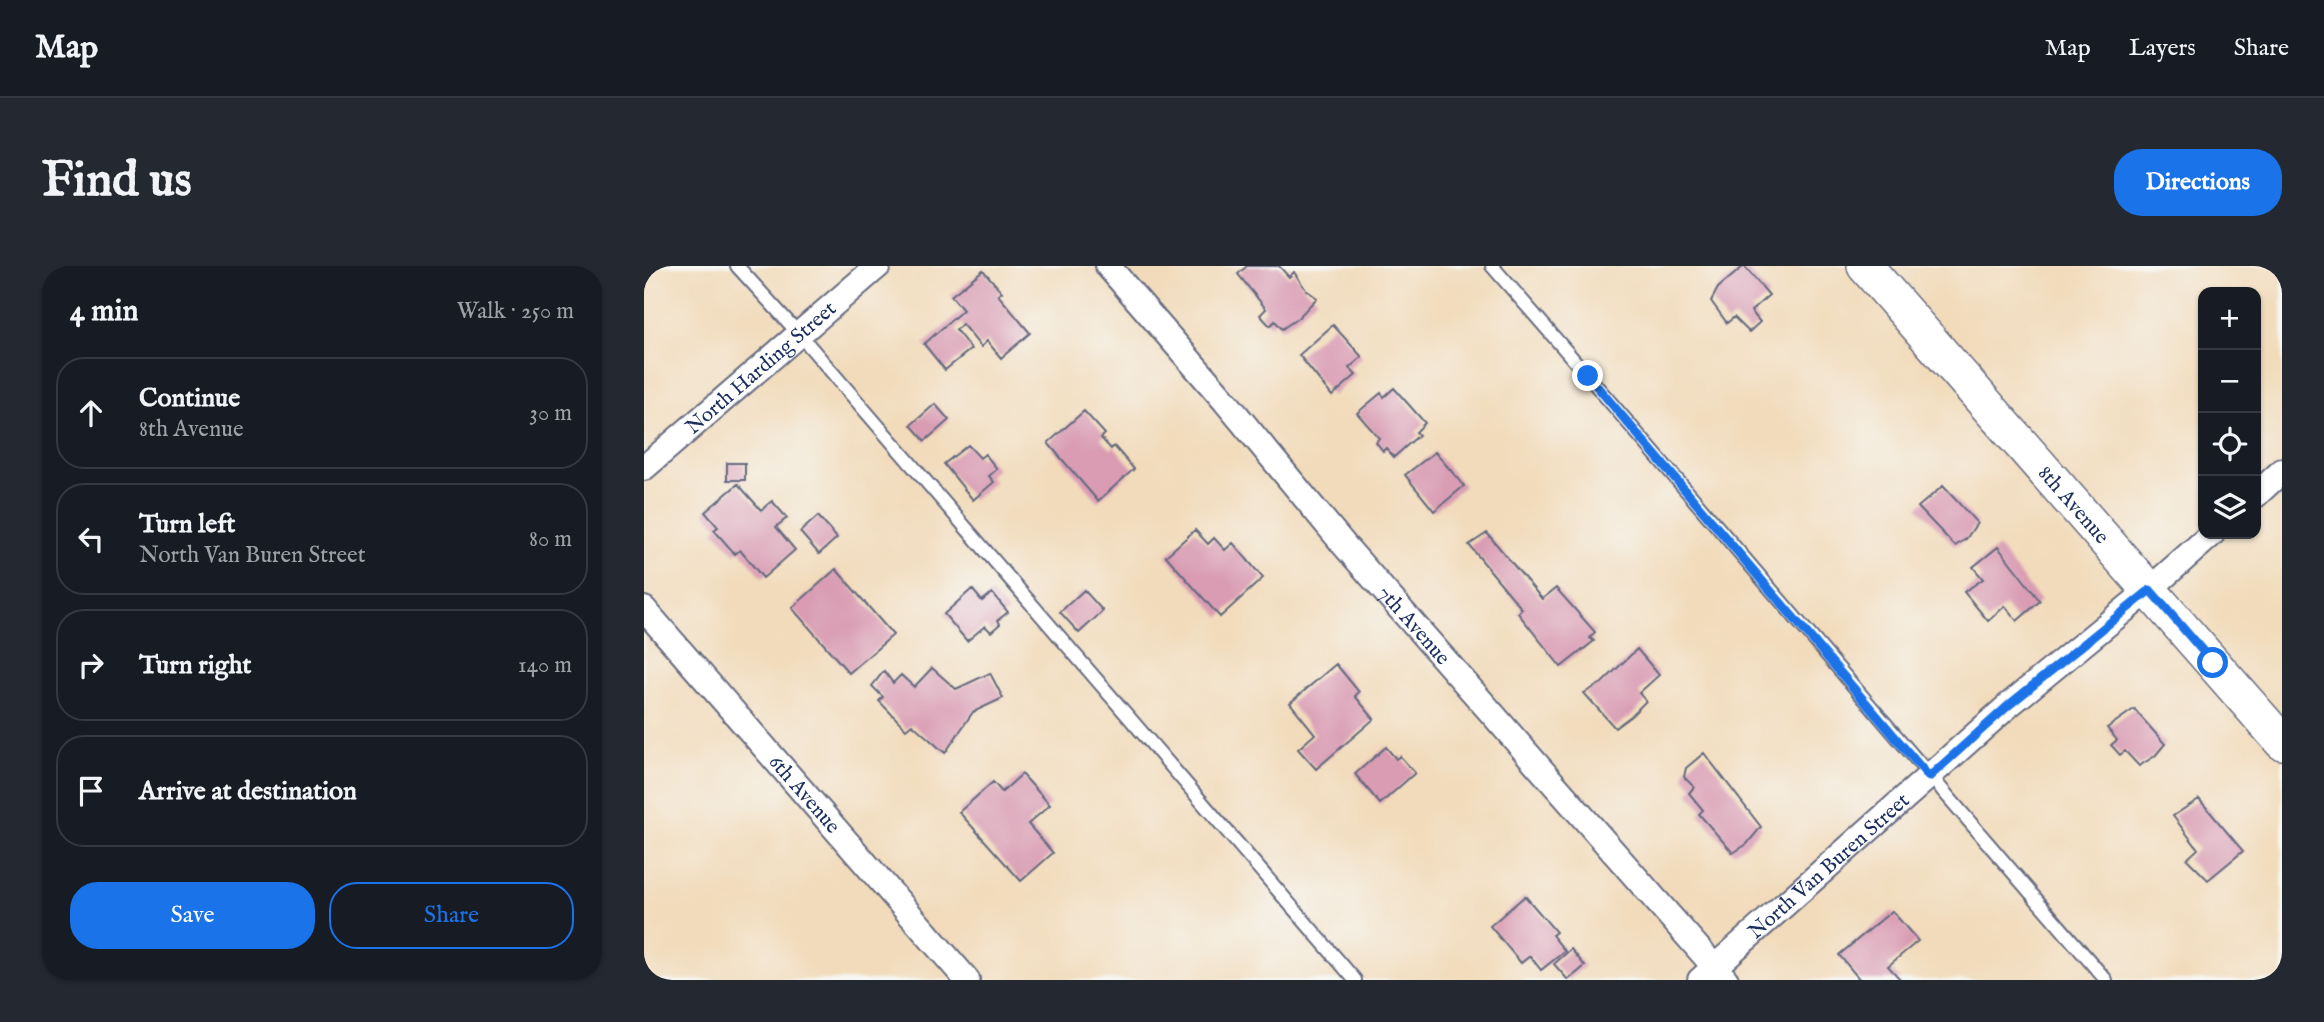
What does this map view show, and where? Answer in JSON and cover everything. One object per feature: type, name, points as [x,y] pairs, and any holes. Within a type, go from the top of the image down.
[{"type":"street","name":"North Harding Street","points":[[644,468],[878,266]]},
{"type":"street","name":"7th Avenue","points":[[1108,266],[1714,976]]},
{"type":"street","name":"8th Avenue","points":[[1865,266],[2282,742]]},
{"type":"street","points":[[2261,490],[2282,471]]},
{"type":"street","name":"North Van Buren Street","points":[[1714,976],[2009,705],[2150,590],[2206,539]]},
{"type":"street","name":"6th Avenue","points":[[644,609],[967,980]]},
{"type":"lane","points":[[737,266],[800,335],[1355,980]]},
{"type":"lane","points":[[1492,266],[2106,980]]},
{"type":"building","points":[[1247,266],[1279,266],[1289,277],[1294,272],[1306,290],[1317,298],[1298,318],[1282,329],[1275,321],[1270,326],[1260,315],[1266,309],[1238,274]]},
{"type":"building","points":[[1744,266],[1769,295],[1751,311],[1760,322],[1749,332],[1734,317],[1727,323],[1711,301],[1718,288]]},
{"type":"building","points":[[983,270],[1002,292],[998,295],[1030,333],[1001,358],[987,341],[981,347],[962,324],[956,330],[971,349],[945,370],[924,344],[963,310],[951,296]]},
{"type":"building","points":[[1333,325],[1362,357],[1349,368],[1356,375],[1332,396],[1299,355]]},
{"type":"building","points":[[1394,388],[1425,423],[1416,432],[1419,435],[1394,457],[1386,448],[1383,451],[1376,442],[1379,438],[1357,413],[1381,393],[1384,397]]},
{"type":"building","points":[[935,404],[949,420],[925,441],[911,425]]},
{"type":"building","points":[[1084,411],[1105,434],[1101,438],[1111,449],[1114,446],[1134,469],[1098,501],[1048,443]]},
{"type":"building","points":[[968,445],[980,458],[985,454],[997,469],[989,476],[994,482],[973,500],[944,464]]},
{"type":"building","points":[[1435,452],[1464,486],[1434,511],[1405,475]]},
{"type":"building","points":[[727,463],[745,463],[745,480],[727,480]]},
{"type":"building","points":[[738,484],[761,510],[772,501],[787,518],[776,527],[795,550],[763,578],[740,550],[735,554],[714,530],[718,527],[705,512]]},
{"type":"building","points":[[1943,486],[1977,523],[1966,539],[1955,546],[1918,507]]},
{"type":"building","points":[[818,516],[837,538],[819,554],[800,532]]},
{"type":"building","points":[[1195,530],[1208,544],[1214,538],[1225,550],[1233,543],[1263,578],[1220,617],[1166,556]]},
{"type":"building","points":[[1487,533],[1542,599],[1556,588],[1595,632],[1590,638],[1594,641],[1561,667],[1518,613],[1522,609],[1469,545]]},
{"type":"building","points":[[1998,547],[2040,601],[2017,621],[2005,606],[1988,621],[1964,592],[1983,579],[1973,567]]},
{"type":"building","points":[[836,569],[893,635],[849,673],[792,608]]},
{"type":"building","points":[[972,589],[982,601],[992,593],[1008,612],[998,620],[1000,624],[991,632],[985,626],[967,641],[944,614]]},
{"type":"building","points":[[1084,590],[1103,611],[1079,633],[1060,612]]},
{"type":"building","points":[[1637,649],[1659,675],[1639,693],[1646,701],[1615,728],[1584,693],[1602,683]]},
{"type":"building","points":[[1336,664],[1359,692],[1355,696],[1374,719],[1316,769],[1298,749],[1315,734],[1290,703]]},
{"type":"building","points":[[932,668],[956,689],[990,673],[1003,698],[973,712],[945,753],[912,724],[906,729],[879,701],[883,697],[872,686],[884,671],[893,683],[901,675],[914,687]]},
{"type":"building","points":[[2134,709],[2165,744],[2155,756],[2139,766],[2125,751],[2120,755],[2111,745],[2117,740],[2107,728]]},
{"type":"building","points":[[1386,747],[1396,759],[1400,756],[1415,773],[1380,804],[1355,774]]},
{"type":"building","points":[[1704,753],[1761,827],[1747,844],[1733,853],[1699,814],[1703,810],[1689,793],[1694,787],[1684,777],[1686,768]]},
{"type":"building","points":[[1022,774],[1050,805],[1028,824],[1053,853],[1021,881],[959,812],[993,782],[1002,792]]},
{"type":"building","points":[[2199,799],[2243,851],[2208,880],[2187,859],[2198,849],[2173,816]]},
{"type":"building","points":[[1525,896],[1556,932],[1552,935],[1565,951],[1541,970],[1530,956],[1521,963],[1490,926]]},
{"type":"building","points":[[1892,911],[1918,941],[1888,966],[1901,980],[1860,980],[1839,955]]},
{"type":"building","points":[[1571,949],[1585,966],[1568,980],[1554,964]]},
{"type":"route","points":[[1588,376],[1929,777],[2009,705],[2150,590],[2213,663]]}]
